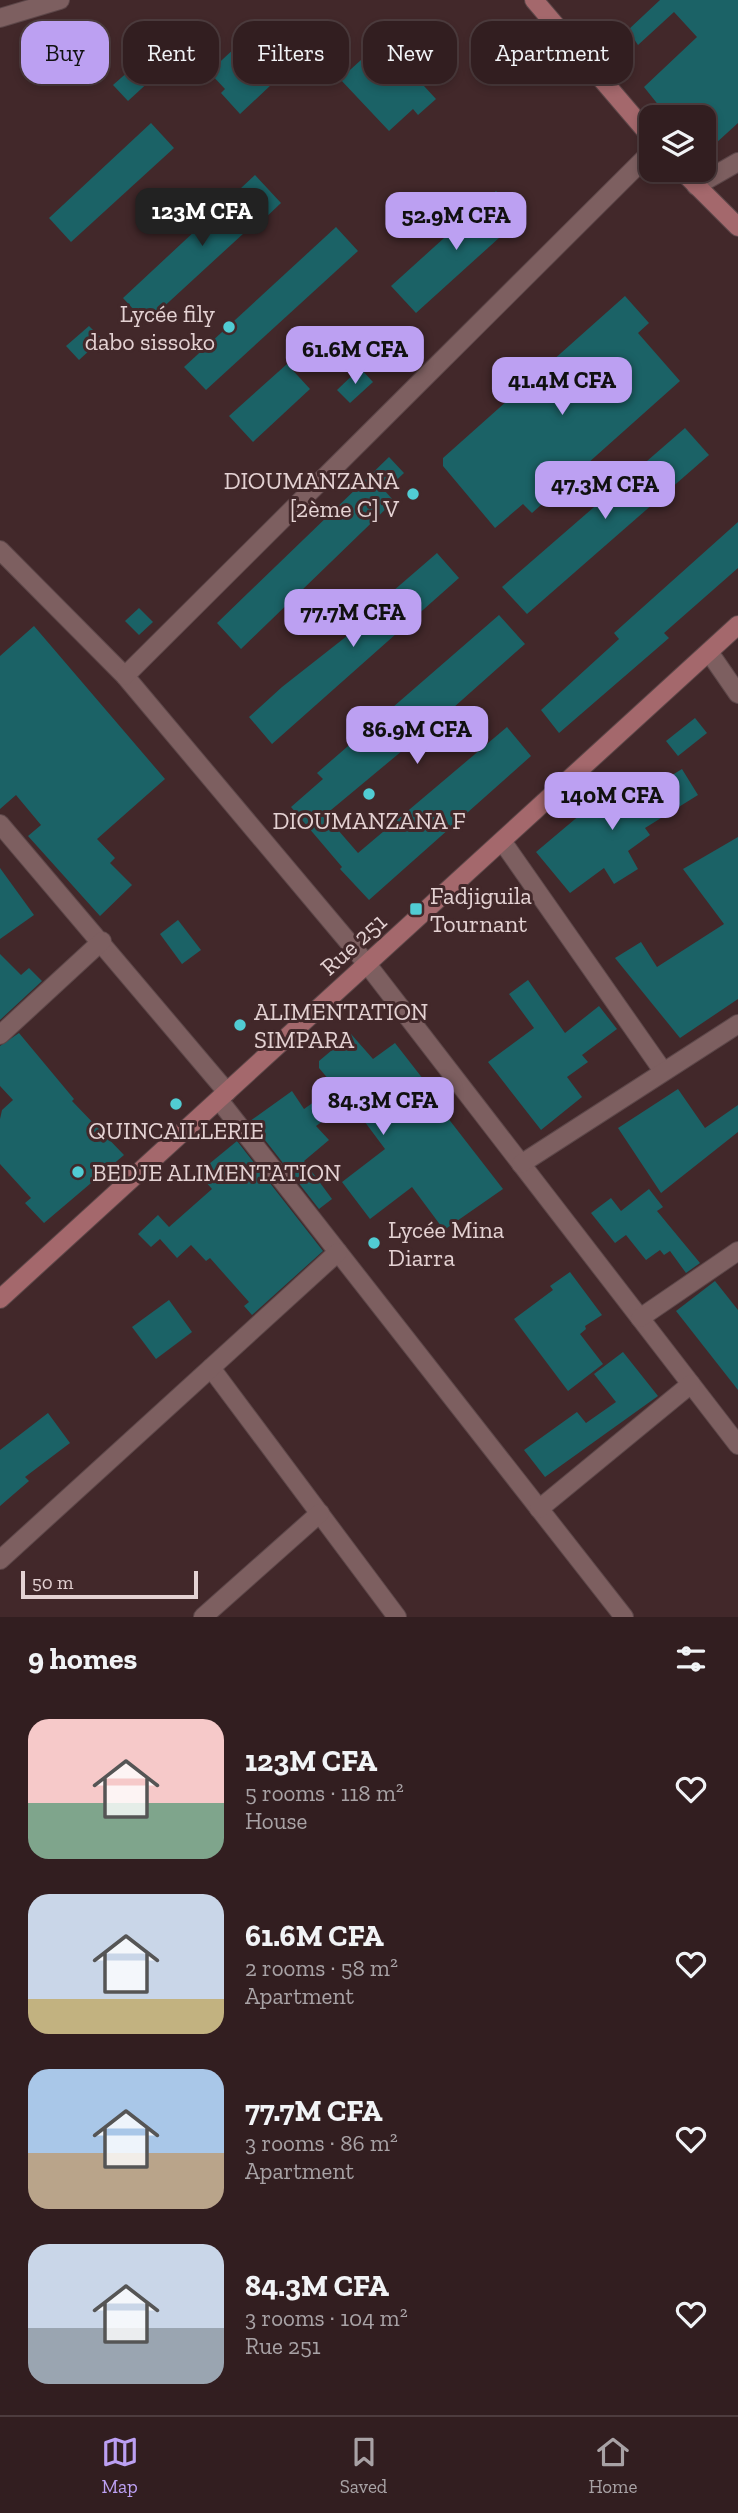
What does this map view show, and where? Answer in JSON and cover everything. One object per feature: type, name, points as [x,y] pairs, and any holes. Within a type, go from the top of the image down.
[{"type":"main road","points":[[534,0],[639,122]]},
{"type":"main road","points":[[692,182],[738,228]]},
{"type":"main road","name":"Rue 251","points":[[0,1300],[738,625]]},
{"type":"street","points":[[0,18],[60,0]]},
{"type":"street","points":[[696,186],[738,162]]},
{"type":"street","points":[[125,676],[639,164]]},
{"type":"street","points":[[0,550],[125,676],[367,964],[738,1445]]},
{"type":"street","points":[[709,652],[738,694]]},
{"type":"street","points":[[0,824],[102,941],[223,1096],[338,1252],[624,1617]]},
{"type":"street","points":[[502,841],[663,1071]]},
{"type":"street","points":[[0,1035],[102,941]]},
{"type":"street","points":[[521,1164],[738,1024]]},
{"type":"street","points":[[640,1318],[738,1251]]},
{"type":"street","points":[[0,1560],[338,1252]]},
{"type":"street","points":[[211,1368],[397,1617]]},
{"type":"street","points":[[539,1509],[691,1384]]},
{"type":"street","points":[[203,1617],[320,1513]]},
{"type":"building","points":[[660,0],[738,0],[738,123],[716,143],[716,105],[658,105],[644,87],[697,37],[674,12],[638,45],[633,38],[633,25]]},
{"type":"building","points":[[233,50],[233,84],[272,84],[240,114],[221,93],[225,89],[219,83],[219,63]]},
{"type":"building","points":[[363,58],[363,84],[426,84],[424,86],[436,99],[418,115],[413,109],[389,131],[345,84],[349,84],[349,71]]},
{"type":"building","points":[[123,76],[123,84],[146,84],[128,101],[113,85]]},
{"type":"building","points":[[151,123],[174,148],[71,242],[49,218]]},
{"type":"building","points":[[255,175],[281,203],[260,223],[257,221],[146,323],[123,298]]},
{"type":"building","points":[[496,191],[521,218],[416,313],[391,286]]},
{"type":"building","points":[[336,227],[358,251],[206,390],[184,367]]},
{"type":"building","points":[[625,296],[649,323],[638,333],[680,381],[532,513],[523,504],[495,528],[443,466],[443,458]]},
{"type":"building","points":[[89,326],[102,339],[79,360],[66,346]]},
{"type":"building","points":[[287,364],[310,389],[253,442],[229,416]]},
{"type":"building","points":[[360,368],[373,382],[350,403],[337,390]]},
{"type":"building","points":[[685,428],[709,455],[527,614],[502,587]]},
{"type":"building","points":[[389,457],[404,473],[385,491],[394,501],[241,649],[217,623]]},
{"type":"building","points":[[738,522],[738,568],[664,633],[669,638],[559,733],[541,710],[619,639],[614,633]]},
{"type":"building","points":[[437,553],[459,578],[272,744],[249,717],[282,687],[366,621],[363,617]]},
{"type":"building","points":[[139,608],[153,622],[139,635],[125,621]]},
{"type":"building","points":[[499,615],[525,644],[325,815],[358,853],[507,727],[531,756],[369,900],[340,869],[342,867],[291,807],[323,779],[317,773]]},
{"type":"building","points":[[34,626],[165,779],[97,839],[115,858],[110,863],[132,885],[100,916],[28,836],[41,825],[16,795],[0,809],[0,656]]},
{"type":"building","points":[[695,718],[707,733],[678,756],[666,741]]},
{"type":"building","points":[[682,769],[698,795],[645,828],[650,835],[628,851],[638,869],[614,884],[604,868],[570,893],[536,852],[619,782],[630,801]]},
{"type":"building","points":[[738,837],[738,999],[680,1038],[615,958],[641,942],[657,967],[724,924],[683,869]]},
{"type":"building","points":[[0,868],[34,915],[0,939]]},
{"type":"building","points":[[178,920],[201,950],[182,964],[160,934]]},
{"type":"building","points":[[0,954],[21,975],[29,968],[42,981],[0,1020]]},
{"type":"building","points":[[528,980],[565,1033],[599,1006],[617,1029],[582,1055],[588,1062],[567,1077],[582,1097],[541,1130],[488,1062],[534,1028],[509,994]]},
{"type":"building","points":[[19,1033],[74,1099],[72,1101],[124,1155],[44,1223],[25,1203],[31,1198],[0,1164],[0,1119],[2,1110],[13,1100],[0,1086],[0,1046]]},
{"type":"building","points":[[351,1034],[373,1059],[395,1043],[441,1102],[437,1104],[503,1189],[444,1230],[412,1187],[370,1219],[342,1182],[385,1149],[350,1102],[316,1126],[329,1140],[304,1161],[332,1199],[319,1209],[250,1121],[292,1091],[304,1109],[335,1087],[319,1068],[319,1061]]},
{"type":"building","points":[[678,1089],[705,1128],[738,1105],[738,1132],[661,1193],[618,1128]]},
{"type":"building","points":[[237,1141],[323,1251],[252,1315],[244,1306],[249,1302],[210,1258],[206,1261],[191,1245],[177,1258],[160,1239],[151,1247],[138,1234],[158,1215],[169,1227],[212,1189],[198,1173]]},
{"type":"building","points":[[649,1189],[663,1207],[657,1211],[700,1263],[686,1273],[670,1251],[664,1255],[660,1250],[646,1260],[626,1235],[615,1243],[591,1213],[611,1198],[621,1211]]},
{"type":"building","points":[[570,1272],[602,1315],[585,1326],[586,1329],[580,1334],[603,1364],[568,1391],[514,1319],[553,1290],[550,1286]]},
{"type":"building","points":[[715,1281],[738,1310],[738,1390],[676,1311]]},
{"type":"building","points":[[169,1300],[192,1332],[156,1359],[132,1327]]},
{"type":"building","points":[[623,1352],[658,1396],[545,1477],[524,1450],[577,1412],[586,1423],[616,1402],[594,1374]]},
{"type":"building","points":[[48,1413],[70,1443],[25,1477],[29,1481],[0,1506],[0,1450]]},
{"type":"place","name":"Lycée fily dabo sissoko","points":[[229,327]]},
{"type":"place","name":"DIOUMANZANA [2ème C] V","points":[[413,494]]},
{"type":"place","name":"DIOUMANZANA F","points":[[369,794]]},
{"type":"place","name":"Fadjiguila Tournant","points":[[416,909]]},
{"type":"place","name":"ALIMENTATION SIMPARA","points":[[240,1025]]},
{"type":"place","name":"QUINCAILLERIE","points":[[176,1104]]},
{"type":"place","name":"BEDJE ALIMENTATION","points":[[78,1172]]},
{"type":"place","name":"Lycée Mina Diarra","points":[[374,1243]]}]
